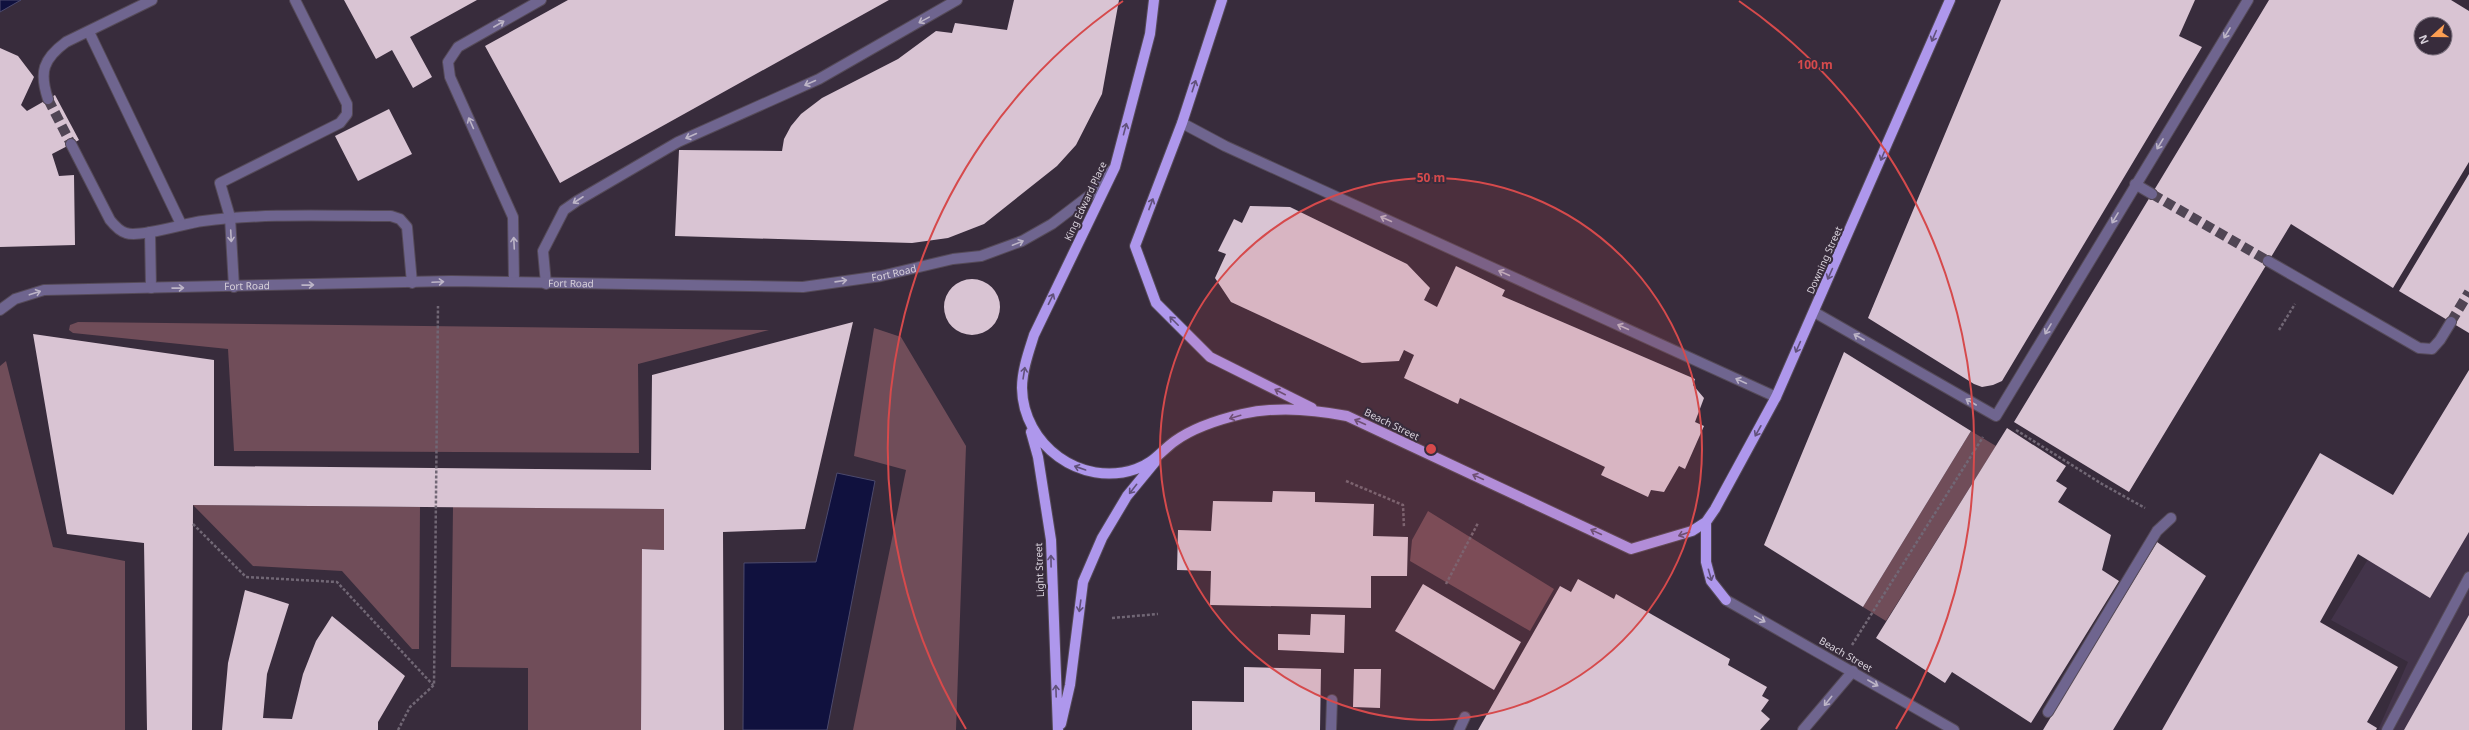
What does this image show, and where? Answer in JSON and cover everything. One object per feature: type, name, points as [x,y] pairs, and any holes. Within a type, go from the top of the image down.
[{"type":"main road","name":"King Edward Place","points":[[1025,412],[1022,387],[1034,335],[1115,167],[1150,34],[1154,0]]},
{"type":"main road","points":[[1222,0],[1182,123],[1135,246],[1156,303],[1210,357],[1315,410]]},
{"type":"main road","name":"Downing Street","points":[[1726,600],[1711,581],[1709,574],[1706,562],[1706,522],[1776,397],[1950,0]]},
{"type":"main road","name":"Beach Street","points":[[1157,459],[1175,441],[1208,425],[1242,414],[1279,410],[1315,410],[1353,419],[1631,550],[1692,531],[1706,522]]},
{"type":"main road","points":[[1025,412],[1034,433],[1050,451],[1068,464],[1090,472],[1114,474],[1136,469],[1157,459]]},
{"type":"main road","name":"Light Street","points":[[1025,412],[1038,457],[1051,540],[1059,730]]},
{"type":"main road","name":"Light Street","points":[[1059,730],[1070,685],[1083,582],[1102,538],[1127,496],[1157,459]]},
{"type":"street","points":[[48,99],[42,82],[45,64],[54,51],[152,0]]},
{"type":"street","points":[[234,286],[230,217],[220,183],[340,123],[347,114],[347,104],[295,0]]},
{"type":"street","points":[[514,282],[513,218],[450,77],[448,62],[458,47],[541,0]]},
{"type":"street","points":[[546,284],[543,251],[564,210],[577,201],[678,142],[819,79],[957,0]]},
{"type":"street","points":[[1814,312],[1996,416],[2135,184],[2248,0]]},
{"type":"street","points":[[89,32],[181,224]]},
{"type":"street","points":[[1182,123],[1225,146],[1776,397]]},
{"type":"street","points":[[71,144],[110,220],[117,228],[126,233],[150,232],[181,224],[230,217],[391,216],[400,219],[407,227],[412,283]]},
{"type":"street","name":"Fort Road","points":[[0,310],[15,299],[44,290],[439,282],[803,287],[881,276],[953,259],[981,256],[1022,241],[1052,224],[1090,194],[1115,167]]},
{"type":"street","points":[[2135,184],[2152,194]]},
{"type":"street","points":[[150,232],[151,288]]},
{"type":"street","points":[[2268,261],[2419,348],[2432,349],[2440,340],[2451,322]]},
{"type":"street","points":[[2048,712],[2157,531],[2171,518]]},
{"type":"street","points":[[2387,730],[2469,577]]},
{"type":"street","name":"Beach Street","points":[[1726,600],[1840,663],[1954,730]]},
{"type":"street","points":[[1803,730],[1853,671]]},
{"type":"street","points":[[1331,730],[1332,700]]},
{"type":"street","points":[[1459,730],[1466,717]]},
{"type":"path","points":[[398,730],[410,708],[434,686],[439,282]]},
{"type":"path","points":[[2279,330],[2308,284]]},
{"type":"path","points":[[1840,663],[1996,416],[2102,484],[2149,510],[2171,518]]},
{"type":"path","points":[[1346,482],[1403,505],[1404,528]]},
{"type":"path","points":[[1446,584],[1478,523]]},
{"type":"path","points":[[193,524],[246,577],[337,582],[434,686]]},
{"type":"path","points":[[1112,618],[1158,614]]},
{"type":"shaded area","points":[[0,0],[21,0],[0,12]]},
{"type":"shaded area","points":[[78,322],[769,330],[638,364],[639,453],[234,451],[228,349],[73,333],[69,330],[70,325]]},
{"type":"shaded area","points":[[874,328],[901,337],[966,446],[956,730],[853,730],[906,470],[854,456]]},
{"type":"shaded area","points":[[6,361],[53,547],[125,561],[125,730],[0,730],[0,366]]},
{"type":"shaded area","points":[[2469,393],[2469,730],[2378,730],[2408,662],[2331,620]]},
{"type":"shaded area","points":[[1971,431],[1996,446],[1886,621],[1863,607]]},
{"type":"shaded area","points":[[837,473],[875,481],[827,730],[743,730],[744,563],[816,562]]},
{"type":"shaded area","points":[[193,505],[420,507],[419,649],[412,649],[342,571],[253,566]]},
{"type":"shaded area","points":[[453,507],[664,509],[664,550],[643,549],[641,730],[528,730],[528,668],[451,667]]},
{"type":"shaded area","points":[[1428,511],[1554,589],[1530,631],[1410,561],[1412,540]]},
{"type":"building","points":[[344,0],[477,0],[410,37],[432,77],[413,88],[392,50],[376,59]]},
{"type":"building","points":[[568,0],[889,0],[560,183],[485,46]]},
{"type":"building","points":[[1014,0],[1119,0],[1102,94],[1076,145],[1057,166],[984,224],[948,238],[912,243],[675,236],[679,150],[782,151],[784,139],[791,126],[801,114],[822,98],[898,59],[936,31],[952,33],[955,23],[1007,30]]},
{"type":"building","points":[[2001,0],[2195,0],[2179,36],[2202,47],[2002,381],[1993,385],[1982,387],[1974,384],[1868,318]]},
{"type":"building","points":[[2269,0],[2451,0],[2469,11],[2469,162],[2393,288],[2291,224],[2129,492],[2014,422]]},
{"type":"building","points":[[0,48],[18,56],[34,77],[21,105],[27,111],[55,95],[79,140],[52,154],[59,176],[74,175],[75,245],[0,247]]},
{"type":"building","points":[[389,109],[412,154],[358,181],[335,136]]},
{"type":"building","points":[[2469,174],[2469,333],[2399,291]]},
{"type":"building","points":[[1250,206],[1290,207],[1407,264],[1430,288],[1424,300],[1437,307],[1456,266],[1505,290],[1502,296],[1695,379],[1693,385],[1704,398],[1695,422],[1704,426],[1685,469],[1679,466],[1664,492],[1651,490],[1648,497],[1601,475],[1605,467],[1460,398],[1458,404],[1404,378],[1414,355],[1404,350],[1399,361],[1362,363],[1231,302],[1215,278],[1226,254],[1218,251],[1234,219],[1242,223]]},
{"type":"building","points":[[967,279],[977,279],[992,287],[998,296],[1000,307],[998,318],[992,327],[977,335],[967,335],[956,330],[949,323],[944,312],[944,302],[949,291],[956,284]]},
{"type":"building","points":[[853,322],[805,529],[723,532],[724,730],[641,730],[642,549],[664,550],[664,509],[193,505],[192,730],[147,730],[144,543],[67,534],[33,334],[214,360],[214,466],[651,470],[652,375]]},
{"type":"building","points":[[1844,352],[1971,431],[1863,607],[1764,545]]},
{"type":"building","points":[[2469,370],[2469,532],[2430,598],[2358,554],[2320,622],[2398,667],[2367,722],[2377,728],[2376,730],[2162,730],[2320,453],[2393,495]]},
{"type":"building","points":[[2007,428],[2066,466],[2056,481],[2067,488],[2058,502],[2111,535],[2102,570],[2119,581],[2031,723],[1952,672],[1945,683],[1876,638]]},
{"type":"building","points":[[1273,491],[1315,492],[1315,502],[1374,504],[1373,536],[1408,537],[1407,576],[1371,576],[1371,608],[1210,605],[1211,571],[1177,570],[1178,530],[1211,531],[1213,501],[1272,502]]},
{"type":"building","points":[[2157,542],[2206,576],[2113,730],[2043,730]]},
{"type":"building","points":[[1578,579],[1614,599],[1616,594],[1730,659],[1728,665],[1767,687],[1762,696],[1769,700],[1761,711],[1770,719],[1760,730],[1478,730],[1560,586],[1571,592]]},
{"type":"building","points":[[1423,584],[1521,642],[1494,690],[1395,631]]},
{"type":"building","points":[[245,590],[289,604],[267,674],[263,718],[292,719],[303,674],[316,641],[332,616],[405,676],[378,722],[378,730],[222,730],[228,663]]},
{"type":"building","points":[[1311,614],[1345,615],[1344,653],[1278,650],[1278,634],[1310,635]]},
{"type":"building","points":[[2469,615],[2469,730],[2404,730]]},
{"type":"building","points":[[1244,667],[1321,669],[1320,730],[1192,730],[1192,701],[1244,702]]},
{"type":"building","points":[[1354,669],[1381,669],[1380,708],[1353,707]]},
{"type":"tunnel","points":[[48,99],[71,144]]},
{"type":"tunnel","points":[[2152,194],[2268,261]]},
{"type":"tunnel","points":[[2451,322],[2469,292]]}]
